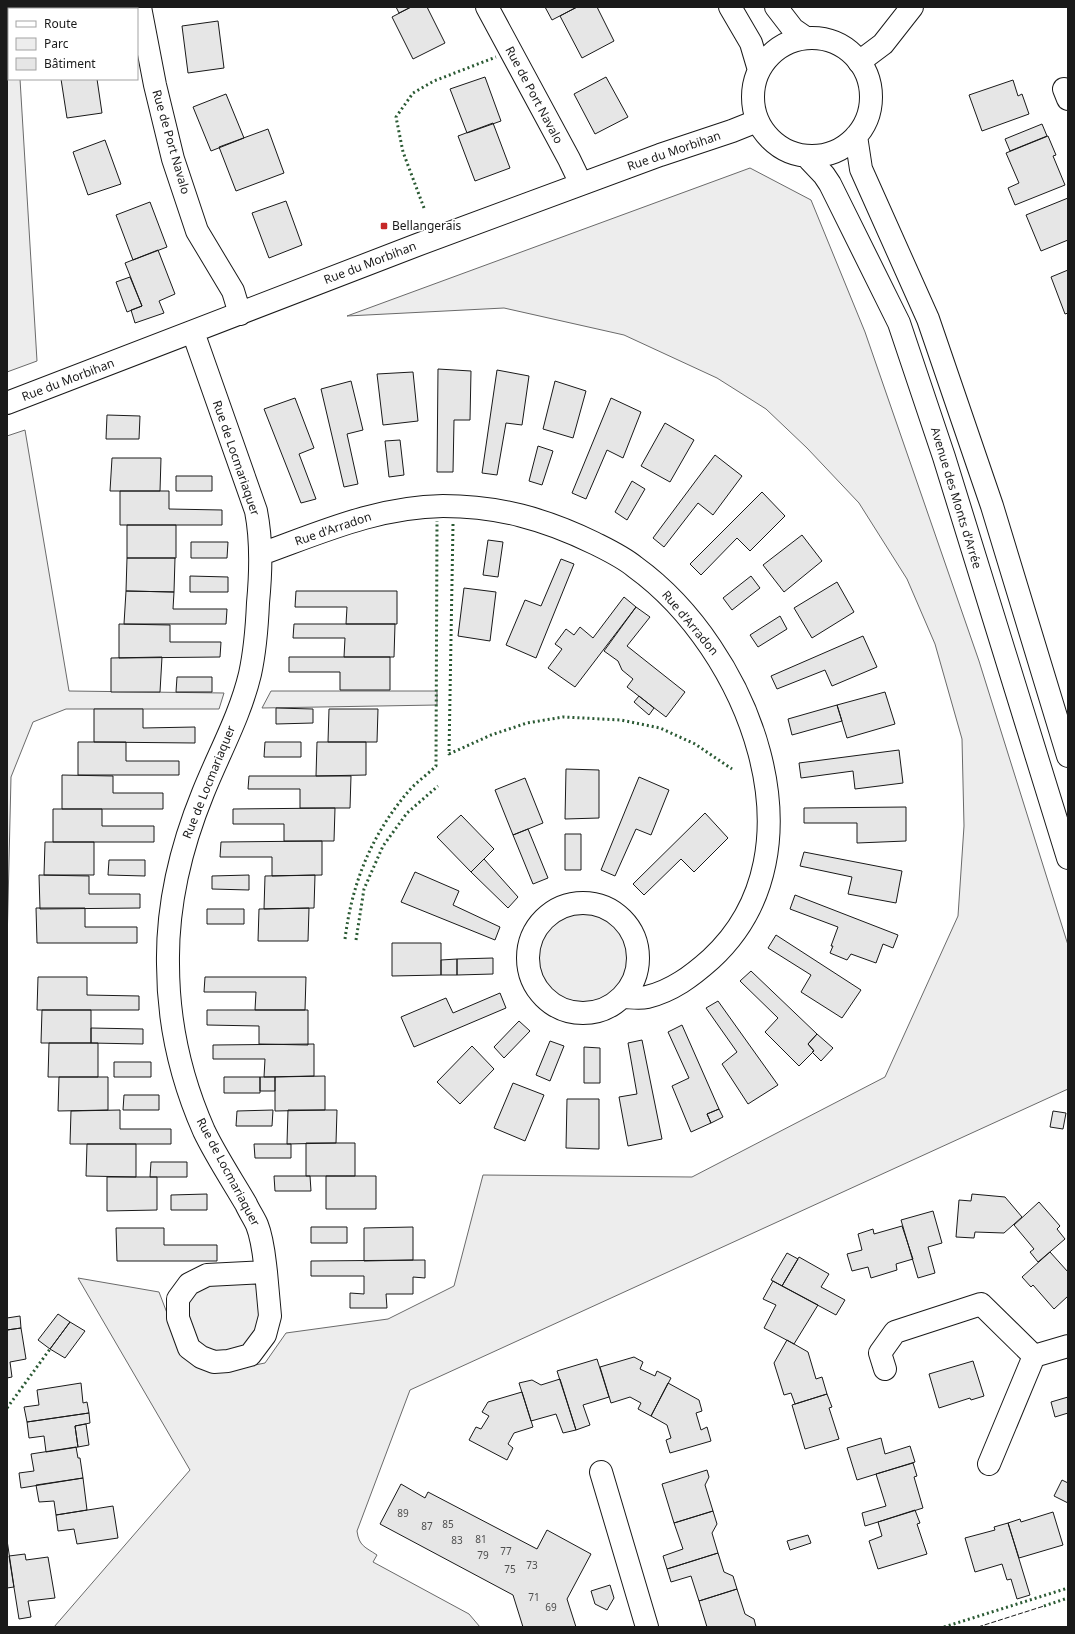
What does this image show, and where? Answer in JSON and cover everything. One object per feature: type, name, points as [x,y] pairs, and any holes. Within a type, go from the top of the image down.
[{"type":"street","name":"Rue de Port Navalo","points":[[140,7],[155,85],[173,159],[197,231],[232,291],[240,314]]},
{"type":"street","name":"Rue de Port Navalo","points":[[487,7],[581,184]]},
{"type":"street","points":[[730,7],[751,43],[759,70]]},
{"type":"street","points":[[776,7],[793,29],[806,38]]},
{"type":"street","points":[[859,62],[883,44],[912,7]]},
{"type":"street","points":[[806,38],[821,39],[848,51],[859,62],[866,73],[870,86],[869,113],[864,125],[856,136],[843,147],[828,154],[806,156],[782,149],[763,132],[757,121],[754,108],[752,95],[754,82],[759,70],[768,58],[779,48],[806,38]]},
{"type":"street","name":"Rue du Morbihan","points":[[7,403],[416,245],[660,155],[732,132],[757,121]]},
{"type":"street","points":[[856,136],[861,169],[928,319],[987,491],[1068,756]]},
{"type":"street","name":"Avenue des Monts d'Arrée","points":[[806,156],[824,175],[830,184],[899,322],[944,457],[1068,858]]},
{"type":"street","name":"Rue de Locmariaquer","points":[[193,332],[256,511],[260,534],[261,554],[257,630],[250,675],[230,733],[203,792],[187,835],[177,873],[170,919],[168,962],[170,1003],[181,1066],[189,1093],[205,1132],[257,1224],[264,1248],[270,1316],[265,1335],[250,1355],[228,1361],[214,1362],[201,1357],[189,1348],[178,1318],[178,1299],[189,1284],[207,1275],[266,1272]]},
{"type":"street","name":"Rue d'Arradon","points":[[261,554],[356,519],[385,512],[442,506],[483,508],[514,512],[563,528],[635,566],[671,598],[706,639],[720,658],[745,708],[762,764],[768,806],[769,830],[761,880],[749,911],[737,930],[719,952],[698,971],[674,987],[645,998],[623,997]]},
{"type":"street","points":[[578,903],[598,904],[615,912],[629,926],[637,943],[639,962],[634,982],[623,997],[607,1009],[588,1013],[569,1012],[552,1004],[538,990],[530,973],[528,954],[533,935],[544,919],[560,908],[578,903]]},
{"type":"street","points":[[885,1369],[880,1353],[895,1332],[981,1304],[1034,1356]]},
{"type":"street","points":[[1034,1356],[1068,1346]]},
{"type":"street","points":[[990,1464],[1034,1356]]},
{"type":"street","points":[[601,1472],[647,1627]]},
{"type":"green space","points":[[7,7],[16,7],[8,8],[8,80],[20,80],[37,361],[7,372]]},
{"type":"green space","points":[[750,168],[811,200],[865,332],[979,661],[1068,945],[1068,1089],[410,1390],[357,1531],[359,1540],[363,1546],[377,1555],[373,1562],[469,1614],[480,1627],[54,1627],[190,1470],[78,1278],[159,1292],[183,1355],[219,1372],[265,1363],[286,1333],[388,1319],[454,1286],[483,1175],[692,1177],[885,1077],[958,916],[964,826],[962,739],[935,644],[907,579],[859,503],[807,448],[766,409],[717,378],[624,335],[504,308],[347,316]]},
{"type":"green space","points":[[25,430],[69,691],[224,693],[219,709],[66,709],[33,722],[11,777],[7,945],[7,436]]},
{"type":"green space","points":[[271,691],[437,691],[437,705],[262,708]]},
{"type":"green space","points":[[583,903],[604,907],[614,912],[622,919],[629,927],[634,937],[638,958],[634,979],[629,989],[622,997],[614,1004],[604,1009],[583,1013],[562,1009],[552,1004],[544,997],[537,989],[532,979],[528,958],[532,937],[537,927],[544,919],[552,912],[562,907]]},
{"type":"green space","points":[[249,1277],[265,1292],[250,1355],[201,1357],[178,1299],[189,1284]]},
{"type":"building","points":[[396,7],[411,7],[399,13]]},
{"type":"building","points":[[411,7],[427,7],[445,43],[413,59],[392,17]]},
{"type":"building","points":[[545,7],[577,7],[552,20]]},
{"type":"building","points":[[577,7],[597,7],[614,41],[582,58],[560,16]]},
{"type":"building","points":[[218,21],[224,68],[188,73],[182,26]]},
{"type":"building","points":[[485,77],[501,121],[467,133],[450,89]]},
{"type":"building","points":[[606,77],[628,117],[595,134],[574,94]]},
{"type":"building","points":[[61,80],[97,80],[102,113],[67,118]]},
{"type":"building","points":[[1013,80],[1018,96],[1022,94],[1029,114],[982,131],[969,95]]},
{"type":"building","points":[[226,94],[244,138],[211,151],[193,107]]},
{"type":"building","points":[[493,123],[510,168],[475,181],[458,136]]},
{"type":"building","points":[[1042,124],[1047,136],[1010,151],[1005,139]]},
{"type":"building","points":[[268,129],[284,173],[236,191],[219,147]]},
{"type":"building","points":[[1048,136],[1056,155],[1053,156],[1065,185],[1015,205],[1008,188],[1019,183],[1006,153]]},
{"type":"building","points":[[105,140],[121,184],[88,195],[73,152]]},
{"type":"building","points":[[1068,198],[1068,240],[1041,251],[1026,215]]},
{"type":"building","points":[[286,201],[302,245],[269,258],[252,213]]},
{"type":"building","points":[[150,202],[167,247],[133,260],[116,215]]},
{"type":"building","points":[[158,250],[175,294],[159,301],[164,313],[135,323],[131,310],[142,306],[125,263]]},
{"type":"building","points":[[1068,270],[1068,313],[1065,314],[1051,277]]},
{"type":"building","points":[[130,277],[142,306],[127,312],[116,282]]},
{"type":"building","points":[[438,369],[471,371],[470,420],[454,420],[453,472],[437,472]]},
{"type":"building","points":[[497,370],[529,376],[522,425],[506,423],[497,475],[482,473]]},
{"type":"building","points":[[413,372],[418,421],[383,425],[377,374]]},
{"type":"building","points":[[351,381],[363,430],[347,434],[358,484],[344,487],[321,389]]},
{"type":"building","points":[[555,381],[586,391],[573,438],[543,429]]},
{"type":"building","points":[[295,398],[314,448],[299,454],[316,499],[301,503],[264,409]]},
{"type":"building","points":[[611,398],[641,412],[623,458],[607,450],[586,499],[572,493]]},
{"type":"building","points":[[107,415],[140,416],[139,439],[106,439]]},
{"type":"building","points":[[665,423],[694,440],[670,482],[641,466]]},
{"type":"building","points":[[400,440],[404,475],[389,477],[385,441]]},
{"type":"building","points":[[538,446],[553,451],[542,485],[529,481]]},
{"type":"building","points":[[715,455],[742,476],[713,515],[698,503],[664,547],[653,538]]},
{"type":"building","points":[[112,458],[161,458],[160,491],[110,491]]},
{"type":"building","points":[[176,476],[212,476],[212,491],[176,491]]},
{"type":"building","points":[[632,481],[645,489],[627,520],[615,512]]},
{"type":"building","points":[[120,491],[169,491],[169,509],[222,510],[222,525],[120,525]]},
{"type":"building","points":[[762,492],[785,516],[750,551],[737,538],[701,575],[690,564]]},
{"type":"building","points":[[127,525],[176,525],[176,558],[127,558]]},
{"type":"building","points":[[802,535],[822,561],[784,592],[763,565]]},
{"type":"building","points":[[488,540],[503,542],[498,577],[483,575]]},
{"type":"building","points":[[191,542],[228,542],[227,558],[191,558]]},
{"type":"building","points":[[127,558],[175,558],[174,592],[126,591]]},
{"type":"building","points":[[561,559],[574,564],[536,658],[506,645],[525,600],[541,606]]},
{"type":"building","points":[[190,576],[228,577],[228,592],[190,592]]},
{"type":"building","points":[[751,576],[760,588],[732,610],[723,598]]},
{"type":"building","points":[[837,582],[854,612],[812,638],[794,608]]},
{"type":"building","points":[[464,588],[496,592],[490,641],[458,636]]},
{"type":"building","points":[[126,591],[174,592],[173,609],[227,609],[226,624],[124,624]]},
{"type":"building","points":[[296,591],[397,591],[397,624],[346,624],[347,607],[295,607]]},
{"type":"building","points":[[624,597],[636,607],[575,687],[548,668],[562,649],[555,644],[566,629],[574,635],[580,627],[593,638]]},
{"type":"building","points":[[636,607],[650,617],[627,646],[685,692],[666,717],[627,687],[633,679],[622,670],[618,661],[604,651]]},
{"type":"building","points":[[780,616],[787,629],[758,647],[750,635]]},
{"type":"building","points":[[119,624],[170,625],[170,642],[221,642],[220,657],[119,658]]},
{"type":"building","points":[[294,624],[395,624],[394,657],[344,657],[345,638],[293,638]]},
{"type":"building","points":[[863,636],[877,667],[832,686],[825,670],[777,689],[771,676]]},
{"type":"building","points":[[162,657],[160,692],[111,692],[111,658]]},
{"type":"building","points":[[289,657],[390,657],[390,690],[340,690],[340,672],[289,672]]},
{"type":"building","points":[[177,677],[212,677],[212,692],[176,692]]},
{"type":"building","points":[[885,692],[895,724],[847,738],[837,705]]},
{"type":"building","points":[[639,696],[654,708],[649,715],[634,702]]},
{"type":"building","points":[[837,705],[842,721],[792,735],[788,719]]},
{"type":"building","points":[[276,708],[313,709],[313,723],[276,724]]},
{"type":"building","points":[[94,709],[143,709],[143,728],[195,727],[195,743],[94,742]]},
{"type":"building","points":[[329,709],[378,709],[377,742],[328,742]]},
{"type":"building","points":[[78,742],[126,742],[126,761],[179,761],[179,775],[78,775]]},
{"type":"building","points":[[265,742],[301,742],[301,757],[264,757]]},
{"type":"building","points":[[317,742],[366,742],[366,775],[316,776]]},
{"type":"building","points":[[899,750],[903,783],[855,789],[853,771],[801,778],[799,763]]},
{"type":"building","points":[[566,769],[599,770],[599,818],[565,819]]},
{"type":"building","points":[[62,775],[113,776],[113,793],[163,793],[163,809],[62,809]]},
{"type":"building","points":[[249,776],[351,776],[350,808],[300,808],[300,789],[248,789]]},
{"type":"building","points":[[639,777],[669,790],[651,835],[636,829],[615,876],[601,870]]},
{"type":"building","points":[[525,778],[543,823],[513,835],[495,790]]},
{"type":"building","points":[[906,807],[906,841],[857,843],[857,823],[804,823],[804,808]]},
{"type":"building","points":[[335,808],[334,841],[284,841],[284,824],[233,824],[233,809]]},
{"type":"building","points":[[53,809],[102,809],[102,826],[154,826],[154,842],[53,842]]},
{"type":"building","points":[[705,813],[728,838],[694,872],[681,859],[644,895],[633,884]]},
{"type":"building","points":[[461,815],[494,849],[471,872],[437,837]]},
{"type":"building","points":[[528,829],[548,878],[533,884],[513,835]]},
{"type":"building","points":[[565,834],[581,834],[581,870],[565,870]]},
{"type":"building","points":[[322,841],[322,875],[272,876],[272,857],[220,857],[221,842]]},
{"type":"building","points":[[45,842],[94,842],[94,875],[44,875]]},
{"type":"building","points":[[804,852],[902,871],[896,903],[848,894],[852,877],[800,866]]},
{"type":"building","points":[[484,859],[518,897],[508,908],[471,872]]},
{"type":"building","points":[[109,860],[145,860],[145,876],[108,875]]},
{"type":"building","points":[[415,872],[459,891],[453,905],[500,927],[495,940],[401,902]]},
{"type":"building","points":[[39,875],[89,876],[89,894],[140,894],[140,908],[40,909]]},
{"type":"building","points":[[249,875],[249,890],[212,889],[212,876]]},
{"type":"building","points":[[315,875],[314,908],[264,909],[265,876]]},
{"type":"building","points":[[795,895],[898,935],[893,948],[883,944],[876,963],[851,954],[847,960],[830,953],[838,927],[790,909]]},
{"type":"building","points":[[36,908],[85,908],[85,927],[137,927],[137,943],[37,943]]},
{"type":"building","points":[[309,908],[308,941],[258,941],[259,909]]},
{"type":"building","points":[[207,909],[244,909],[244,924],[207,924]]},
{"type":"building","points":[[776,935],[861,990],[842,1018],[801,992],[811,975],[768,948]]},
{"type":"building","points":[[392,943],[441,943],[441,975],[392,976]]},
{"type":"building","points":[[493,958],[493,974],[457,975],[457,959]]},
{"type":"building","points":[[457,959],[457,975],[441,975],[441,960]]},
{"type":"building","points":[[751,971],[817,1034],[808,1044],[814,1051],[799,1066],[765,1032],[778,1018],[740,981]]},
{"type":"building","points":[[38,977],[87,977],[87,995],[139,996],[139,1010],[37,1010]]},
{"type":"building","points":[[205,977],[306,977],[305,1010],[255,1010],[256,992],[204,992]]},
{"type":"building","points":[[500,993],[506,1008],[414,1047],[401,1017],[446,998],[453,1013]]},
{"type":"building","points":[[718,1001],[778,1085],[748,1104],[722,1064],[737,1052],[706,1008]]},
{"type":"building","points":[[42,1010],[91,1010],[91,1043],[41,1043]]},
{"type":"building","points":[[207,1010],[308,1010],[308,1045],[259,1044],[259,1026],[207,1025]]},
{"type":"building","points":[[519,1021],[530,1031],[504,1058],[494,1047]]},
{"type":"building","points":[[682,1025],[719,1109],[707,1114],[711,1123],[691,1132],[672,1086],[689,1078],[668,1032]]},
{"type":"building","points":[[91,1028],[143,1029],[143,1044],[91,1043]]},
{"type":"building","points":[[817,1034],[833,1048],[821,1061],[812,1052],[814,1051],[808,1044]]},
{"type":"building","points":[[642,1040],[662,1139],[628,1146],[619,1097],[637,1094],[628,1043]]},
{"type":"building","points":[[550,1041],[564,1046],[550,1081],[536,1075]]},
{"type":"building","points":[[49,1043],[98,1043],[98,1077],[48,1077]]},
{"type":"building","points":[[314,1044],[314,1076],[264,1077],[265,1059],[213,1059],[213,1045]]},
{"type":"building","points":[[472,1046],[494,1069],[460,1104],[437,1082]]},
{"type":"building","points":[[584,1047],[600,1048],[600,1083],[584,1083]]},
{"type":"building","points":[[114,1062],[151,1062],[151,1077],[114,1077]]},
{"type":"building","points":[[325,1076],[325,1110],[275,1111],[275,1077]]},
{"type":"building","points":[[59,1077],[108,1077],[108,1110],[58,1111]]},
{"type":"building","points":[[224,1077],[260,1077],[260,1093],[224,1093]]},
{"type":"building","points":[[260,1077],[275,1077],[275,1091],[260,1091]]},
{"type":"building","points":[[513,1083],[544,1095],[525,1141],[494,1128]]},
{"type":"building","points":[[124,1095],[159,1095],[159,1110],[123,1110]]},
{"type":"building","points":[[567,1099],[599,1099],[599,1149],[566,1148]]},
{"type":"building","points":[[719,1109],[723,1117],[711,1123],[707,1114]]},
{"type":"building","points":[[120,1110],[120,1129],[171,1129],[171,1144],[70,1144],[71,1111]]},
{"type":"building","points":[[273,1110],[272,1126],[236,1126],[237,1111]]},
{"type":"building","points":[[288,1110],[337,1110],[336,1143],[287,1144]]},
{"type":"building","points":[[1053,1111],[1066,1113],[1063,1129],[1050,1127]]},
{"type":"building","points":[[306,1143],[355,1143],[355,1176],[306,1176]]},
{"type":"building","points":[[87,1144],[136,1144],[136,1177],[86,1176]]},
{"type":"building","points":[[254,1144],[291,1144],[291,1158],[255,1158]]},
{"type":"building","points":[[151,1162],[187,1162],[187,1177],[150,1177]]},
{"type":"building","points":[[274,1176],[310,1176],[311,1191],[275,1191]]},
{"type":"building","points":[[326,1176],[376,1176],[376,1209],[326,1209]]},
{"type":"building","points":[[107,1177],[157,1177],[157,1210],[107,1211]]},
{"type":"building","points":[[207,1194],[207,1210],[171,1210],[171,1195]]},
{"type":"building","points":[[972,1194],[1005,1197],[1022,1217],[1004,1233],[975,1232],[974,1238],[956,1237],[959,1200],[971,1201]]},
{"type":"building","points":[[1039,1202],[1060,1226],[1057,1229],[1065,1239],[1038,1262],[1030,1252],[1034,1249],[1014,1225]]},
{"type":"building","points":[[933,1211],[942,1243],[928,1247],[935,1273],[918,1278],[901,1220]]},
{"type":"building","points":[[902,1226],[913,1259],[896,1264],[897,1270],[871,1278],[868,1267],[852,1271],[847,1254],[862,1250],[858,1234],[873,1229],[874,1234]]},
{"type":"building","points":[[311,1227],[347,1227],[347,1243],[311,1243]]},
{"type":"building","points":[[413,1227],[413,1260],[364,1261],[364,1228]]},
{"type":"building","points":[[116,1228],[164,1228],[164,1245],[217,1245],[217,1261],[117,1261]]},
{"type":"building","points":[[1050,1252],[1068,1272],[1068,1296],[1054,1309],[1033,1285],[1031,1287],[1022,1277]]},
{"type":"building","points":[[787,1253],[798,1259],[782,1286],[771,1280]]},
{"type":"building","points":[[799,1257],[829,1274],[821,1287],[845,1300],[836,1315],[782,1286]]},
{"type":"building","points":[[425,1260],[425,1278],[413,1277],[413,1294],[386,1294],[387,1308],[350,1308],[350,1293],[364,1294],[364,1276],[311,1276],[311,1261]]},
{"type":"building","points":[[773,1281],[818,1305],[794,1344],[764,1328],[776,1305],[763,1299]]},
{"type":"building","points":[[58,1314],[70,1322],[50,1349],[38,1340]]},
{"type":"building","points":[[20,1316],[21,1328],[7,1330],[7,1318]]},
{"type":"building","points":[[70,1322],[85,1331],[65,1358],[50,1349]]},
{"type":"building","points":[[21,1328],[26,1359],[10,1362],[12,1377],[7,1378],[7,1330]]},
{"type":"building","points":[[787,1340],[808,1352],[816,1379],[822,1377],[827,1394],[795,1404],[791,1393],[784,1395],[774,1363]]},
{"type":"building","points":[[634,1357],[643,1362],[640,1369],[655,1376],[657,1371],[671,1378],[651,1416],[638,1409],[641,1403],[630,1397],[611,1403],[600,1367]]},
{"type":"building","points":[[597,1359],[609,1397],[583,1405],[590,1425],[576,1430],[557,1371]]},
{"type":"building","points":[[973,1361],[984,1396],[971,1400],[970,1398],[939,1408],[929,1374]]},
{"type":"building","points":[[560,1379],[576,1430],[563,1433],[556,1414],[531,1421],[519,1383],[532,1380],[541,1385]]},
{"type":"building","points":[[81,1383],[83,1403],[87,1402],[89,1413],[27,1422],[24,1407],[39,1405],[37,1390]]},
{"type":"building","points":[[668,1383],[699,1400],[702,1411],[696,1413],[701,1430],[707,1427],[711,1441],[670,1453],[666,1440],[671,1438],[667,1425],[651,1416]]},
{"type":"building","points":[[522,1392],[533,1427],[514,1433],[508,1444],[513,1448],[507,1460],[469,1440],[476,1427],[481,1429],[489,1416],[482,1412],[488,1402]]},
{"type":"building","points":[[827,1394],[832,1407],[829,1408],[839,1439],[805,1449],[792,1405]]},
{"type":"building","points":[[1068,1397],[1068,1413],[1055,1417],[1051,1402]]},
{"type":"building","points":[[89,1413],[90,1423],[75,1426],[78,1447],[46,1452],[44,1436],[29,1438],[27,1422]]},
{"type":"building","points":[[86,1424],[89,1445],[78,1447],[75,1426]]},
{"type":"building","points":[[881,1438],[885,1454],[910,1446],[915,1462],[857,1480],[847,1448]]},
{"type":"building","points":[[76,1447],[78,1458],[80,1458],[83,1478],[21,1488],[19,1473],[34,1471],[31,1454]]},
{"type":"building","points":[[913,1463],[917,1476],[914,1477],[923,1508],[865,1526],[862,1513],[886,1506],[876,1474]]},
{"type":"building","points":[[707,1470],[709,1477],[705,1485],[713,1511],[674,1523],[662,1484]]},
{"type":"building","points":[[83,1478],[87,1510],[56,1515],[54,1501],[39,1502],[36,1485]]},
{"type":"building","points":[[1062,1480],[1068,1483],[1068,1503],[1054,1496]]},
{"type":"building","points":[[401,1484],[425,1498],[428,1492],[537,1549],[547,1530],[591,1554],[567,1599],[576,1627],[523,1627],[513,1595],[380,1524]]},
{"type":"building","points":[[113,1506],[118,1538],[77,1544],[74,1529],[58,1531],[56,1515]]},
{"type":"building","points":[[915,1510],[920,1523],[917,1524],[927,1554],[878,1569],[869,1541],[882,1536],[878,1522]]},
{"type":"building","points":[[713,1511],[717,1524],[712,1533],[718,1553],[667,1569],[663,1556],[683,1549],[674,1523]]},
{"type":"building","points":[[1053,1512],[1063,1545],[1019,1558],[1008,1523],[1020,1519],[1021,1522]]},
{"type":"building","points":[[1008,1523],[1030,1595],[1017,1599],[1011,1579],[1007,1580],[1002,1564],[975,1572],[965,1538],[995,1530],[994,1527]]},
{"type":"building","points":[[808,1535],[811,1543],[790,1550],[787,1541]]},
{"type":"building","points":[[7,1540],[14,1587],[7,1588]]},
{"type":"building","points":[[718,1553],[724,1572],[733,1576],[737,1589],[699,1601],[691,1576],[671,1582],[667,1569]]},
{"type":"building","points":[[25,1554],[26,1560],[48,1557],[55,1598],[28,1601],[31,1617],[19,1619],[9,1556]]},
{"type":"building","points":[[610,1585],[614,1598],[607,1610],[595,1604],[591,1591]]},
{"type":"building","points":[[737,1589],[745,1614],[754,1619],[756,1627],[707,1627],[699,1601]]},
{"type":"hedge","points":[[424,208],[403,152],[396,117],[413,93],[434,81],[496,57]]},
{"type":"hedge","points":[[345,939],[348,918],[358,880],[373,843],[394,809],[407,793],[436,766],[437,521]]},
{"type":"hedge","points":[[453,524],[449,754],[491,735],[527,723],[563,717],[621,720],[660,728],[695,744],[732,769]]},
{"type":"hedge","points":[[356,940],[364,889],[383,846],[407,813],[438,786]]},
{"type":"hedge","points":[[7,1408],[50,1349]]},
{"type":"hedge","points":[[944,1627],[1068,1588]]},
{"type":"hedge","points":[[1044,1606],[1068,1598]]},
{"type":"fence","points":[[978,1627],[1044,1606]]},
{"type":"place","name":"Bellangerais","points":[[384,226]]}]
